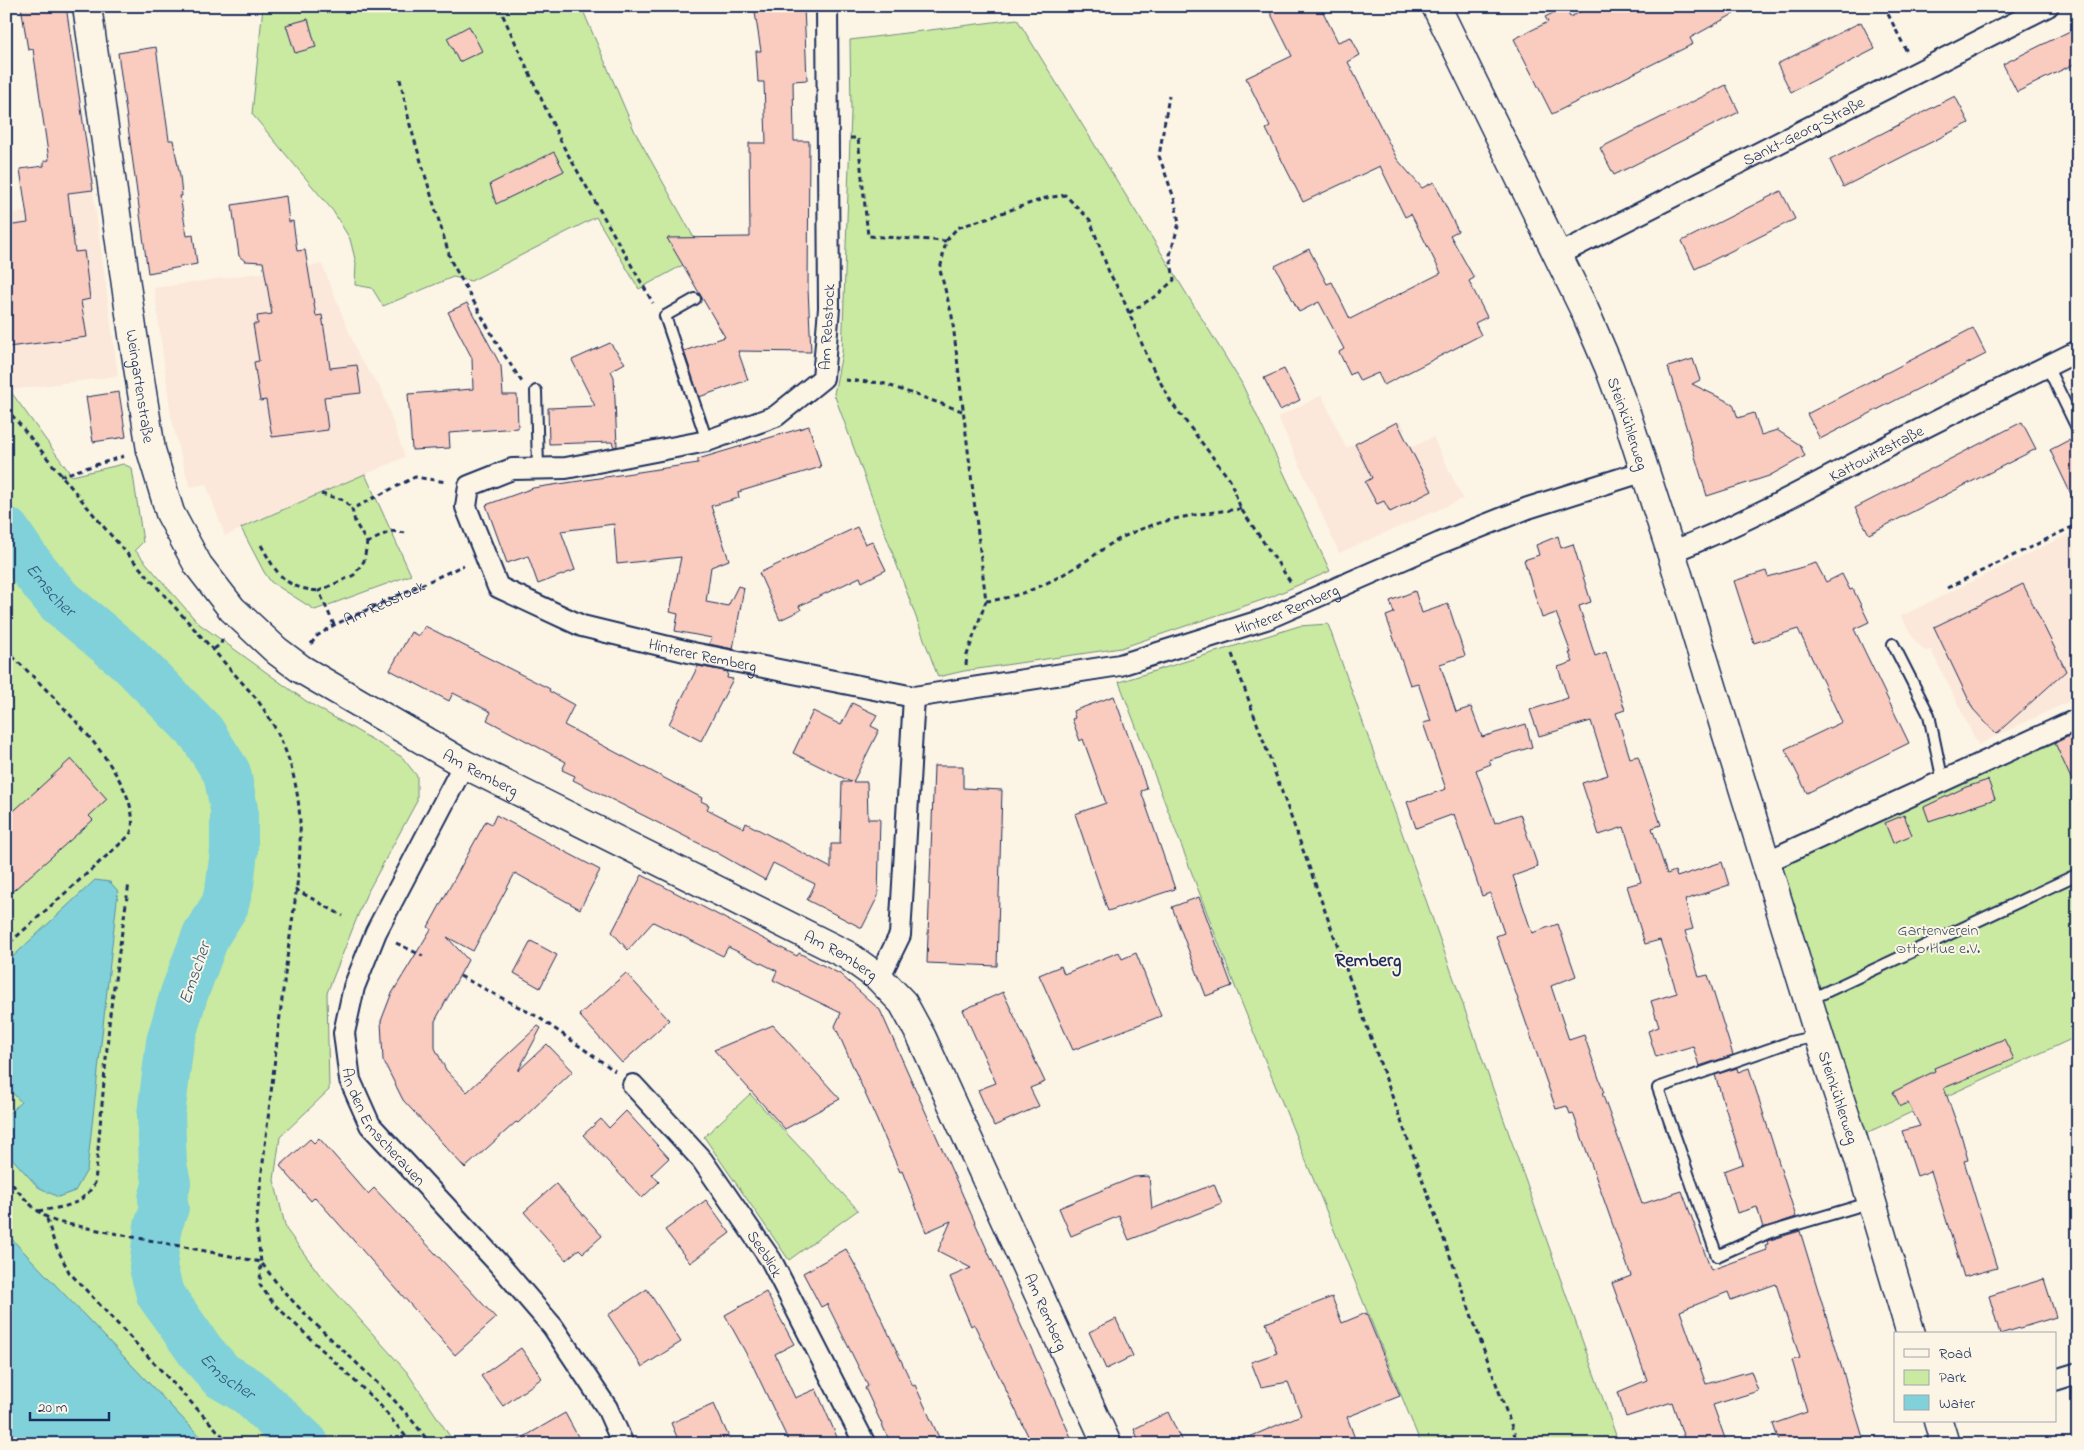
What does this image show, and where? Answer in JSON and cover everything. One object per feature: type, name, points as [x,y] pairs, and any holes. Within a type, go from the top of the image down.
[{"type":"street","name":"Weingartenstraße","points":[[86,6],[132,335],[151,450],[170,513],[198,565],[232,609],[277,651],[342,693]]},
{"type":"street","name":"Am Rebstock","points":[[470,486],[512,469],[566,468],[707,441],[776,416],[823,378],[829,308],[827,6]]},
{"type":"street","name":"Steinkühlerweg","points":[[1436,6],[1558,255],[1609,367],[1671,552],[1910,1332]]},
{"type":"street","name":"Sankt-Georg-Straße","points":[[1558,255],[2048,6]]},
{"type":"street","name":"Kattowitzstraße","points":[[1671,552],[1733,527],[1783,503],[1885,448],[2078,351]]},
{"type":"street","name":"Hinterer Remberg","points":[[484,555],[498,587],[582,626],[693,653],[914,697],[1120,665],[1266,619],[1440,543],[1519,512],[1645,471]]},
{"type":"street","points":[[470,486],[466,507],[484,555]]},
{"type":"street","name":"Am Remberg","points":[[342,693],[413,737],[847,955],[879,978],[903,1003],[922,1038],[1107,1444]]},
{"type":"street","points":[[879,978],[900,935],[914,697]]},
{"type":"street","points":[[1766,862],[2078,719]]},
{"type":"street","name":"An den Emscherauen","points":[[464,764],[376,932],[354,987],[344,1033],[350,1080],[370,1125],[497,1262],[553,1327],[607,1408],[623,1444]]},
{"type":"street","name":"Seeblick","points":[[633,1085],[702,1160],[770,1260],[865,1444]]},
{"type":"street","points":[[2056,1380],[2078,1373]]},
{"type":"street","points":[[1938,1422],[1945,1444]]},
{"type":"lane","points":[[695,299],[665,316],[707,441]]},
{"type":"lane","points":[[2047,366],[2078,430]]},
{"type":"lane","points":[[536,391],[538,468]]},
{"type":"lane","points":[[1893,644],[1929,715],[1943,782]]},
{"type":"lane","points":[[1808,1000],[2078,874]]},
{"type":"lane","points":[[1819,1036],[1790,1042],[1658,1088],[1717,1256],[1768,1233],[1872,1202]]},
{"type":"path","points":[[1884,6],[1918,72]]},
{"type":"path","points":[[499,7],[562,144],[653,303],[665,316]]},
{"type":"path","points":[[400,78],[410,126],[451,261],[500,347],[536,404]]},
{"type":"path","points":[[1129,313],[1157,295],[1174,280],[1170,255],[1179,223],[1174,198],[1159,156],[1169,96]]},
{"type":"path","points":[[861,163],[868,236],[946,241]]},
{"type":"path","points":[[966,655],[986,601],[952,316],[940,270],[946,241],[957,228],[1046,198],[1066,195],[1090,220],[1109,272],[1150,363],[1172,402],[1200,437],[1230,480],[1240,508],[1304,603]]},
{"type":"path","points":[[823,378],[882,384],[962,411]]},
{"type":"path","points":[[6,408],[60,476],[255,697],[276,728],[287,755],[297,793],[300,828],[295,889],[256,1225],[257,1247],[261,1262],[260,1285],[273,1303],[379,1404],[412,1444]]},
{"type":"path","points":[[60,476],[93,464],[133,454]]},
{"type":"path","points":[[352,509],[415,477],[470,486]]},
{"type":"path","points":[[261,545],[274,570],[286,583],[300,589],[319,591],[354,575],[364,561],[367,542],[355,522],[352,509],[344,500],[321,494]]},
{"type":"path","points":[[986,601],[1005,600],[1036,588],[1082,563],[1122,538],[1171,518],[1240,508]]},
{"type":"path","points":[[1947,588],[2078,524]]},
{"type":"path","points":[[367,542],[391,531],[406,533]]},
{"type":"path","name":"Am Rebstock","points":[[295,664],[317,636],[334,624],[484,555]]},
{"type":"path","points":[[319,591],[334,624]]},
{"type":"path","points":[[1224,632],[1518,1444]]},
{"type":"path","points":[[6,650],[64,708],[111,766],[127,795],[133,827],[130,835],[6,946]]},
{"type":"path","points":[[38,1211],[68,1206],[78,1202],[88,1195],[95,1184],[110,1014],[129,883]]},
{"type":"path","points":[[295,889],[343,916]]},
{"type":"path","points":[[389,939],[423,956]]},
{"type":"path","points":[[460,976],[538,1017],[633,1085]]},
{"type":"path","points":[[6,1177],[47,1218],[261,1262],[289,1297],[395,1401],[430,1444]]},
{"type":"path","points":[[47,1218],[54,1242],[70,1272],[230,1444]]},
{"type":"shaded area","points":[[93,190],[118,376],[11,390],[6,385],[6,214],[32,211],[30,200]]},
{"type":"shaded area","points":[[322,264],[359,357],[382,390],[405,457],[225,536],[206,484],[190,487],[179,450],[171,416],[154,288]]},
{"type":"shaded area","points":[[1322,395],[1346,448],[1401,421],[1405,430],[1402,432],[1410,448],[1433,437],[1463,499],[1339,553],[1278,417]]},
{"type":"shaded area","points":[[2069,534],[2078,553],[2078,697],[1978,745],[1931,650],[1925,651],[1915,641],[1901,616]]},
{"type":"green space","points":[[263,6],[581,6],[635,132],[703,254],[639,289],[596,217],[471,281],[453,277],[383,306],[372,288],[355,285],[356,263],[350,239],[333,211],[252,114]]},
{"type":"green space","points":[[1017,19],[1241,382],[1330,571],[1271,597],[1121,648],[964,671],[938,677],[834,394],[842,353],[851,112],[850,40]]},
{"type":"green space","points":[[6,385],[72,476],[123,464],[132,468],[143,542],[135,550],[198,623],[306,701],[402,757],[417,776],[417,801],[366,895],[327,993],[329,1090],[280,1137],[274,1180],[286,1229],[320,1275],[407,1372],[455,1444],[6,1444]]},
{"type":"green space","points":[[365,474],[411,575],[315,610],[271,582],[241,528]]},
{"type":"green space","points":[[1328,624],[1619,1444],[1421,1444],[1236,989],[1119,682],[1299,626]]},
{"type":"green space","name":"Gartenverein Otto Hue e.V.","points":[[2078,718],[2078,1036],[1853,1139],[1766,862]]},
{"type":"green space","points":[[750,1094],[858,1210],[789,1260],[704,1137]]},
{"type":"water","points":[[95,880],[110,882],[118,891],[87,1170],[75,1191],[58,1197],[38,1187],[6,1152],[6,1116],[21,1102],[6,1086],[6,963]]},
{"type":"water","points":[[6,1233],[207,1444],[6,1444]]},
{"type":"building","points":[[21,6],[66,6],[93,190],[68,193],[75,252],[84,251],[90,299],[81,301],[87,337],[8,347],[6,226],[28,223],[20,169],[44,166],[44,161],[49,160],[33,49],[28,50]]},
{"type":"building","points":[[754,6],[804,6],[807,80],[793,81],[794,141],[809,141],[808,289],[811,352],[738,351],[748,380],[699,397],[684,351],[725,337],[667,238],[750,237],[749,143],[766,143],[764,82],[758,82],[756,51],[761,51]]},
{"type":"building","points":[[1267,6],[1320,6],[1338,42],[1351,37],[1360,55],[1348,62],[1397,159],[1422,188],[1434,182],[1458,231],[1450,235],[1474,278],[1469,281],[1487,317],[1475,323],[1481,335],[1384,385],[1378,373],[1360,381],[1355,372],[1350,375],[1339,352],[1344,349],[1319,302],[1299,312],[1275,266],[1309,249],[1327,284],[1332,282],[1350,319],[1441,273],[1411,214],[1405,217],[1380,166],[1303,202],[1266,129],[1270,127],[1246,78],[1292,56]]},
{"type":"building","points":[[1592,6],[1748,6],[1690,38],[1693,44],[1552,114],[1514,39],[1548,22],[1545,17],[1565,7],[1570,17]]},
{"type":"building","points":[[308,19],[316,47],[295,53],[286,25]]},
{"type":"building","points":[[1861,22],[1875,49],[1791,92],[1777,64]]},
{"type":"building","points":[[469,26],[482,51],[459,62],[447,38]]},
{"type":"building","points":[[2078,27],[2078,62],[2017,92],[2003,64]]},
{"type":"building","points":[[156,47],[169,140],[173,140],[180,176],[182,196],[180,196],[187,236],[193,235],[197,264],[148,273],[118,53]]},
{"type":"building","points":[[1726,85],[1739,112],[1614,175],[1600,148]]},
{"type":"building","points":[[1955,96],[1969,123],[1843,187],[1830,160]]},
{"type":"building","points":[[554,152],[564,171],[496,204],[490,184]]},
{"type":"building","points":[[1781,191],[1795,219],[1695,269],[1682,241]]},
{"type":"building","points":[[286,196],[289,222],[293,221],[297,251],[305,250],[316,316],[322,315],[330,368],[357,365],[361,393],[324,397],[328,430],[272,437],[266,400],[260,401],[254,362],[259,361],[253,324],[258,324],[257,316],[272,314],[263,262],[245,261],[239,256],[232,205]]},
{"type":"building","points":[[467,303],[501,366],[503,395],[517,395],[518,428],[449,433],[450,448],[412,450],[408,394],[473,389],[472,358],[448,312]]},
{"type":"building","points":[[1973,328],[1986,354],[1820,439],[1807,414]]},
{"type":"building","points":[[610,343],[625,363],[611,371],[614,377],[617,446],[614,447],[612,442],[549,444],[548,408],[595,406],[572,360]]},
{"type":"building","points":[[1693,359],[1700,380],[1692,384],[1733,404],[1738,418],[1754,413],[1761,435],[1777,430],[1800,445],[1805,456],[1769,476],[1707,496],[1668,367]]},
{"type":"building","points":[[1284,369],[1300,400],[1280,410],[1264,378]]},
{"type":"building","points":[[119,392],[126,437],[93,442],[86,397]]},
{"type":"building","points":[[1397,422],[1432,491],[1390,512],[1384,501],[1377,504],[1365,482],[1372,478],[1355,444]]},
{"type":"building","points":[[2022,422],[2036,449],[1869,534],[1855,508]]},
{"type":"building","points":[[809,426],[821,467],[738,492],[739,498],[711,506],[729,560],[711,567],[706,602],[728,606],[738,586],[744,588],[733,649],[709,644],[712,638],[675,631],[678,614],[670,612],[681,557],[617,564],[614,524],[561,531],[575,570],[538,584],[528,556],[507,563],[486,505],[533,488],[698,463],[698,459]]},
{"type":"building","points":[[2069,440],[2078,459],[2078,509],[2050,450]]},
{"type":"building","points":[[857,527],[865,544],[872,541],[886,570],[862,582],[860,577],[799,606],[801,610],[780,620],[759,573]]},
{"type":"building","points":[[1558,536],[1561,548],[1573,544],[1591,602],[1579,606],[1595,656],[1606,652],[1625,710],[1616,713],[1630,758],[1638,756],[1661,825],[1652,828],[1667,874],[1675,871],[1677,877],[1722,862],[1729,885],[1685,900],[1693,929],[1685,931],[1699,977],[1708,975],[1733,1055],[1699,1066],[1693,1046],[1656,1057],[1648,1031],[1659,1027],[1651,1001],[1677,993],[1660,940],[1645,944],[1627,886],[1641,882],[1624,827],[1599,835],[1582,783],[1608,775],[1591,721],[1539,736],[1530,710],[1568,698],[1558,667],[1573,662],[1569,653],[1571,653],[1556,613],[1542,618],[1524,560],[1539,555],[1536,545]]},
{"type":"building","points":[[1816,563],[1826,582],[1842,574],[1850,590],[1853,589],[1869,622],[1854,629],[1909,743],[1807,793],[1785,749],[1842,722],[1798,629],[1754,643],[1734,581],[1766,571],[1768,577]]},
{"type":"building","points":[[2023,584],[2066,671],[1996,734],[1973,709],[1934,627]]},
{"type":"building","points":[[1415,591],[1422,613],[1448,604],[1465,656],[1440,664],[1456,712],[1471,707],[1482,737],[1526,724],[1532,747],[1489,760],[1491,764],[1476,770],[1495,823],[1520,814],[1538,867],[1513,876],[1532,933],[1558,924],[1576,976],[1551,986],[1569,1040],[1584,1035],[1604,1093],[1602,1093],[1642,1204],[1682,1191],[1711,1270],[1767,1250],[1765,1245],[1768,1244],[1767,1241],[1800,1231],[1865,1444],[1780,1444],[1773,1424],[1807,1412],[1792,1360],[1800,1358],[1776,1284],[1731,1300],[1728,1292],[1680,1311],[1706,1384],[1751,1371],[1758,1391],[1713,1405],[1727,1444],[1686,1444],[1672,1402],[1626,1417],[1618,1392],[1647,1380],[1612,1283],[1631,1276],[1573,1113],[1570,1114],[1567,1106],[1556,1109],[1496,936],[1504,933],[1497,912],[1490,893],[1482,896],[1454,814],[1416,828],[1407,802],[1446,789],[1423,723],[1431,721],[1418,683],[1410,685],[1386,616],[1394,613],[1390,601]]},
{"type":"building","points":[[425,626],[550,689],[549,691],[574,705],[564,725],[702,798],[701,801],[709,805],[707,809],[744,828],[746,823],[831,868],[831,844],[840,844],[842,782],[851,782],[793,753],[813,711],[841,725],[852,703],[877,715],[871,726],[879,730],[853,782],[867,782],[868,819],[880,819],[878,896],[862,928],[807,900],[815,884],[773,863],[765,880],[714,851],[573,780],[575,776],[562,770],[566,762],[487,720],[491,712],[453,693],[449,701],[390,670],[411,632],[419,636]]},
{"type":"building","points":[[698,666],[728,672],[727,678],[733,679],[701,741],[669,724]]},
{"type":"building","points":[[1114,696],[1147,789],[1141,791],[1175,889],[1108,911],[1075,814],[1106,803],[1083,739],[1080,741],[1072,719],[1075,718],[1073,711]]},
{"type":"building","points":[[2078,732],[2078,794],[2055,743]]},
{"type":"building","points":[[71,759],[107,799],[89,816],[93,820],[6,897],[6,818]]},
{"type":"building","points":[[934,766],[963,766],[963,788],[1002,790],[997,966],[927,963]]},
{"type":"building","points":[[1988,780],[1995,799],[1929,821],[1924,807],[1966,787]]},
{"type":"building","points":[[496,815],[600,870],[580,909],[515,873],[473,951],[447,937],[468,960],[435,1021],[435,1048],[446,1070],[467,1092],[538,1026],[541,1028],[518,1071],[547,1044],[573,1071],[518,1123],[516,1122],[465,1168],[403,1100],[383,1060],[381,1021],[391,995],[431,929],[428,927],[486,821],[492,824]]},
{"type":"building","points":[[1904,815],[1912,835],[1893,843],[1885,823]]},
{"type":"building","points":[[642,875],[797,956],[799,953],[840,974],[880,1010],[1074,1444],[1032,1444],[974,1324],[971,1326],[950,1277],[971,1268],[938,1251],[951,1221],[926,1232],[902,1171],[900,1172],[835,1026],[841,1013],[773,980],[777,971],[753,959],[728,947],[723,956],[653,922],[628,950],[612,932]]},
{"type":"building","points":[[1199,897],[1232,986],[1206,996],[1172,907]]},
{"type":"building","points":[[531,941],[557,955],[540,988],[514,973]]},
{"type":"building","points":[[1119,952],[1122,959],[1136,953],[1161,1016],[1073,1050],[1039,975],[1061,966],[1064,974]]},
{"type":"building","points":[[626,973],[669,1020],[622,1063],[579,1015]]},
{"type":"building","points":[[1003,992],[1045,1082],[1030,1088],[1039,1106],[994,1126],[978,1090],[996,1083],[963,1010]]},
{"type":"building","points":[[773,1025],[840,1099],[785,1129],[714,1050]]},
{"type":"building","points":[[2004,1039],[2014,1059],[1944,1088],[1962,1138],[1968,1160],[1964,1161],[1997,1268],[1964,1277],[1931,1171],[1917,1176],[1902,1131],[1920,1126],[1908,1103],[1900,1106],[1893,1092],[1935,1071],[1934,1068]]},
{"type":"building","points":[[1737,1068],[1738,1072],[1749,1068],[1796,1217],[1763,1228],[1757,1207],[1737,1213],[1724,1171],[1743,1164],[1715,1075]]},
{"type":"building","points":[[626,1111],[669,1158],[652,1174],[659,1182],[642,1198],[583,1135],[601,1119],[609,1128]]},
{"type":"building","points":[[319,1138],[368,1194],[374,1188],[496,1318],[455,1355],[315,1197],[311,1201],[280,1166],[310,1139],[314,1143]]},
{"type":"building","points":[[1149,1176],[1152,1209],[1214,1184],[1222,1204],[1129,1240],[1119,1216],[1071,1236],[1059,1208],[1134,1177]]},
{"type":"building","points":[[556,1184],[602,1236],[583,1253],[579,1249],[566,1260],[524,1212]]},
{"type":"building","points":[[706,1200],[730,1233],[690,1263],[665,1230]]},
{"type":"building","points":[[846,1249],[865,1283],[942,1444],[891,1444],[865,1388],[868,1386],[827,1304],[821,1307],[803,1273]]},
{"type":"building","points":[[2044,1279],[2056,1317],[2007,1332],[1999,1332],[1989,1296]]},
{"type":"building","points":[[647,1289],[681,1342],[642,1367],[608,1315]]},
{"type":"building","points":[[766,1292],[794,1344],[775,1354],[795,1398],[816,1389],[840,1444],[790,1444],[753,1366],[725,1315]]},
{"type":"building","points":[[1332,1297],[1342,1323],[1366,1313],[1400,1396],[1347,1417],[1357,1444],[1233,1444],[1301,1415],[1288,1382],[1261,1387],[1251,1362],[1277,1353],[1266,1323]]},
{"type":"building","points":[[1116,1319],[1133,1356],[1106,1369],[1089,1332]]},
{"type":"building","points":[[521,1348],[542,1378],[503,1406],[481,1376]]},
{"type":"building","points":[[714,1404],[732,1444],[680,1444],[671,1423]]},
{"type":"building","points":[[1168,1412],[1183,1444],[1140,1444],[1134,1429]]},
{"type":"building","points":[[565,1413],[582,1444],[512,1444]]},
{"type":"waterway","name":"Emscher","points":[[6,531],[25,559],[59,601],[130,660],[201,732],[227,773],[234,809],[234,851],[230,884],[225,905],[206,935],[184,994],[170,1042],[161,1115],[163,1165],[167,1183],[162,1199],[165,1207],[158,1226],[153,1267],[160,1294],[201,1352],[221,1375],[248,1391],[305,1444]]},
{"type":"district","name":"Remberg","points":[[1368,959]]}]
